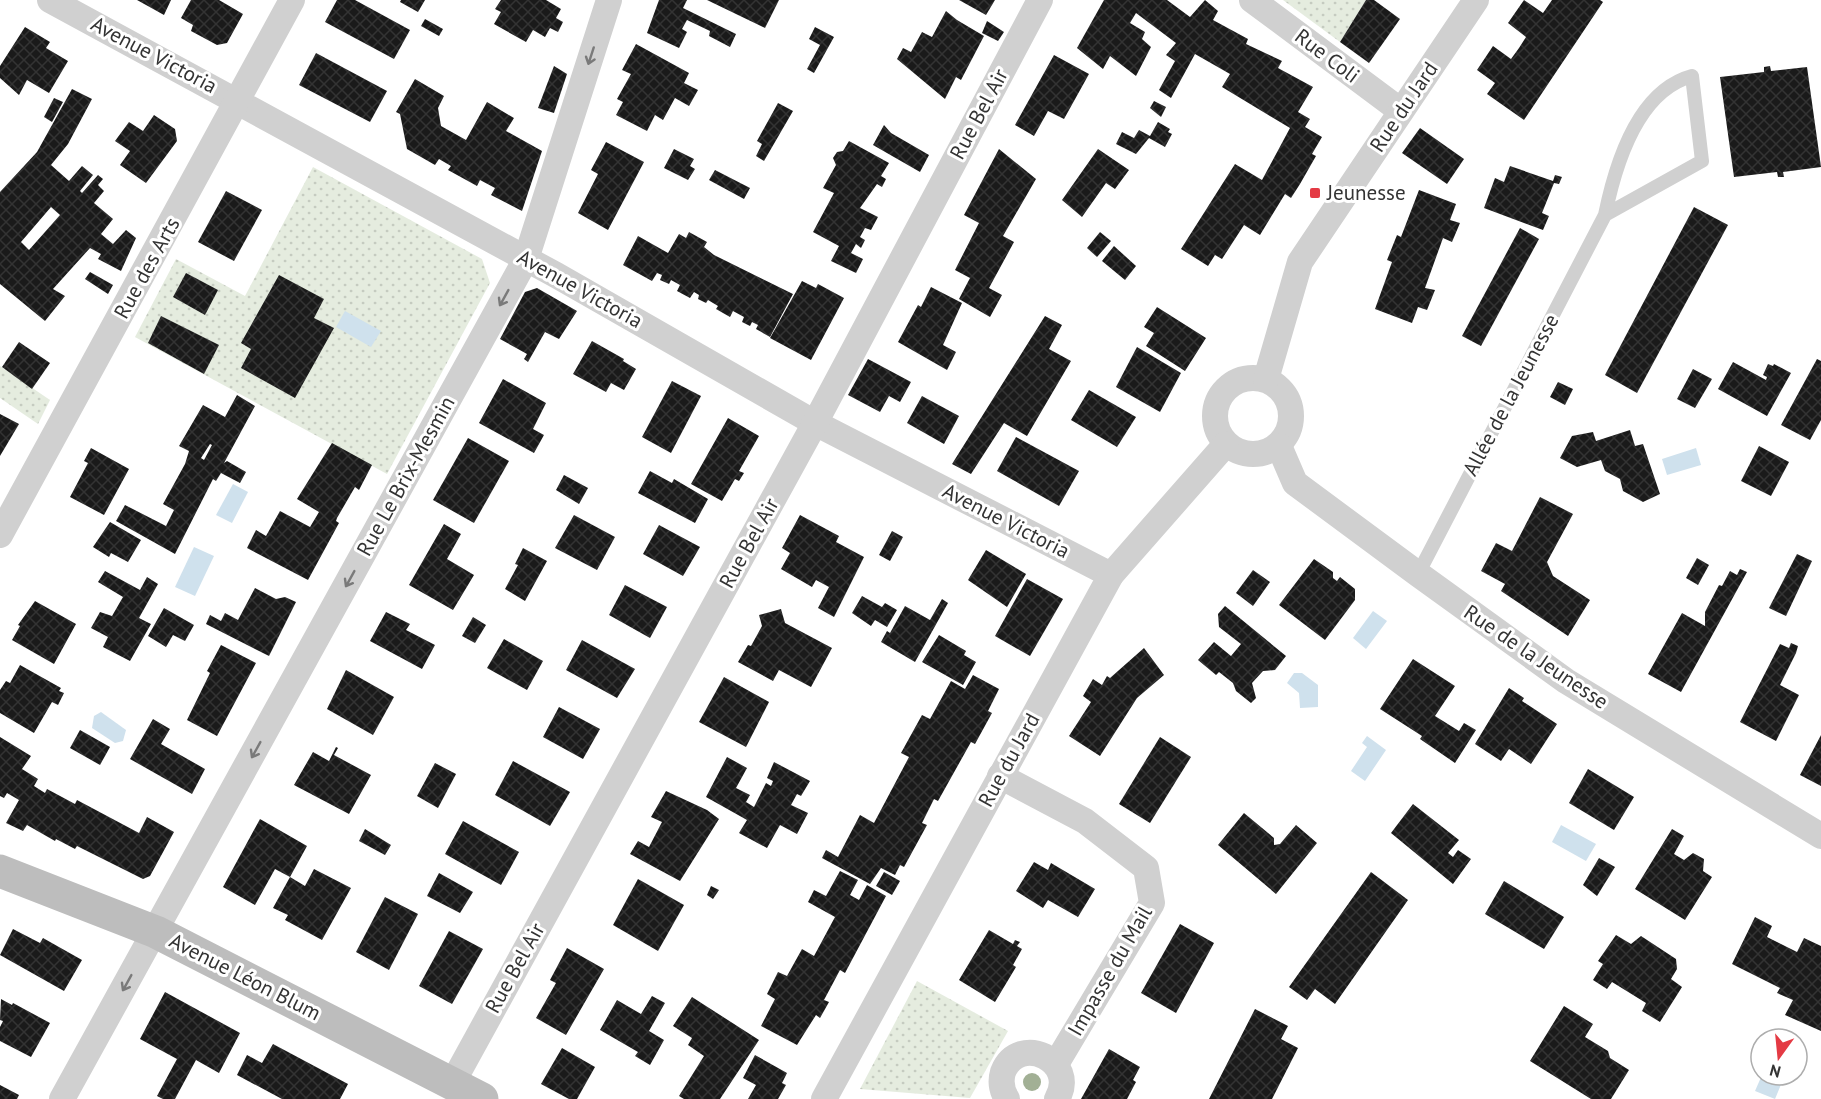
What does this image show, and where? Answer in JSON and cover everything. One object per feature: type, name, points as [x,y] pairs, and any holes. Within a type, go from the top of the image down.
[{"type":"street","name":"Avenue Victoria","points":[[50,0],[238,100],[526,259],[815,423],[1111,575]]},
{"type":"street","name":"Rue des Arts","points":[[0,535],[292,0]]},
{"type":"street","name":"Rue Le Brix-Mesmin","points":[[62,1099],[526,259],[609,0]]},
{"type":"street","name":"Rue Bel Air","points":[[453,1082],[815,423],[1040,0]]},
{"type":"street","name":"Rue Coli","points":[[1252,0],[1401,111]]},
{"type":"street","name":"Rue du Jard","points":[[1266,379],[1300,262],[1476,0]]},
{"type":"street","points":[[1266,379],[1284,393],[1292,414],[1291,426],[1279,446],[1257,455],[1246,454],[1226,444],[1215,421],[1215,408],[1220,396],[1240,380],[1266,379]]},
{"type":"street","name":"Rue du Jard","points":[[824,1099],[1111,575],[1226,444]]},
{"type":"street","name":"Rue de la Jeunesse","points":[[1279,446],[1295,483],[1566,681],[1821,836]]},
{"type":"street","name":"Impasse du Mail","points":[[1000,776],[1085,821],[1146,868],[1152,903],[1056,1064]]},
{"type":"street","name":"Avenue Léon Blum","points":[[0,871],[156,932],[453,1082],[482,1099]]},
{"type":"street","points":[[1007,1099],[1001,1087],[1002,1077],[1011,1059],[1030,1052],[1049,1057],[1056,1064],[1062,1083],[1057,1099]]},
{"type":"lane","name":"Allée de la Jeunesse","points":[[1418,574],[1605,215],[1613,179],[1640,117],[1677,80],[1692,76],[1702,161],[1605,215]]},
{"type":"shaded area","points":[[1283,0],[1366,0],[1340,42]]},
{"type":"shaded area","points":[[313,167],[482,259],[490,283],[387,474],[135,337],[176,259],[245,296]]},
{"type":"shaded area","points":[[0,366],[50,400],[38,424],[0,398]]},
{"type":"shaded area","points":[[917,981],[1008,1031],[970,1098],[860,1089]]},
{"type":"water","points":[[345,311],[381,331],[371,347],[336,327]]},
{"type":"water","points":[[1696,448],[1701,465],[1667,475],[1662,459]]},
{"type":"water","points":[[233,484],[248,492],[232,523],[216,515]]},
{"type":"water","points":[[194,547],[214,556],[195,596],[175,587]]},
{"type":"water","points":[[1373,611],[1387,621],[1366,649],[1353,638]]},
{"type":"water","points":[[1294,673],[1302,673],[1318,685],[1318,707],[1300,708],[1299,693],[1287,683]]},
{"type":"water","points":[[101,712],[126,730],[123,741],[115,743],[92,728],[94,716]]},
{"type":"water","points":[[1367,736],[1386,750],[1365,781],[1351,771],[1367,747],[1362,743]]},
{"type":"water","points":[[1561,825],[1596,844],[1586,861],[1552,842]]},
{"type":"water","points":[[1757,1087],[1780,1087],[1775,1099],[1755,1091]]},
{"type":"building","points":[[137,0],[171,0],[164,15]]},
{"type":"building","points":[[191,0],[219,0],[243,14],[227,43],[217,45],[191,31],[193,25],[181,18]]},
{"type":"building","points":[[337,0],[355,0],[410,30],[394,59],[325,22]]},
{"type":"building","points":[[401,0],[425,0],[418,12],[400,2]]},
{"type":"building","points":[[501,0],[546,0],[561,9],[556,18],[563,22],[558,32],[550,28],[545,37],[533,30],[526,42],[494,24],[501,12],[495,9]]},
{"type":"building","points":[[659,0],[687,0],[683,8],[736,34],[730,47],[709,36],[710,31],[687,20],[682,29],[687,32],[679,48],[647,33]]},
{"type":"building","points":[[707,0],[779,0],[765,28]]},
{"type":"building","points":[[959,0],[995,0],[986,15]]},
{"type":"building","points":[[1104,0],[1167,0],[1190,17],[1205,0],[1218,11],[1213,20],[1248,39],[1246,44],[1282,61],[1278,68],[1313,87],[1298,112],[1310,119],[1305,127],[1322,137],[1312,154],[1316,156],[1300,184],[1291,198],[1285,194],[1260,235],[1244,225],[1222,259],[1215,255],[1208,266],[1181,249],[1235,164],[1262,180],[1290,128],[1222,87],[1230,74],[1195,54],[1171,98],[1159,90],[1175,61],[1166,55],[1176,43],[1136,13],[1130,23],[1145,32],[1142,39],[1151,47],[1136,76],[1110,56],[1103,69],[1077,48]]},
{"type":"building","points":[[1366,0],[1374,0],[1400,19],[1369,63],[1340,42]]},
{"type":"building","points":[[1524,0],[1543,13],[1552,0],[1600,0],[1603,2],[1524,120],[1487,94],[1495,83],[1477,70],[1493,46],[1511,59],[1519,48],[1526,37],[1508,23]]},
{"type":"building","points":[[946,11],[984,36],[961,80],[956,77],[945,99],[897,59],[903,48],[911,52],[922,32],[932,37]]},
{"type":"building","points":[[425,19],[443,29],[439,36],[421,26]]},
{"type":"building","points":[[987,21],[1004,32],[998,41],[982,33]]},
{"type":"building","points":[[25,27],[50,42],[46,48],[68,61],[49,93],[27,80],[19,95],[0,78],[0,66]]},
{"type":"building","points":[[815,27],[834,37],[814,73],[807,69],[820,45],[809,39]]},
{"type":"building","points":[[636,44],[689,73],[684,83],[698,90],[689,106],[675,98],[663,120],[655,115],[647,131],[616,115],[623,102],[617,99],[631,74],[622,70]]},
{"type":"building","points":[[316,53],[387,91],[370,122],[299,85]]},
{"type":"building","points":[[1054,55],[1089,74],[1064,119],[1048,111],[1034,136],[1015,125]]},
{"type":"building","points":[[554,66],[567,74],[554,113],[538,108]]},
{"type":"building","points":[[1770,66],[1771,71],[1807,67],[1821,167],[1783,172],[1784,177],[1778,177],[1777,172],[1734,177],[1720,77],[1764,72],[1764,67]]},
{"type":"building","points":[[415,79],[444,96],[438,108],[441,126],[466,140],[487,102],[514,118],[506,131],[542,151],[522,211],[491,195],[495,188],[480,180],[477,186],[448,170],[451,166],[439,159],[435,165],[407,149],[400,114],[396,112]]},
{"type":"building","points":[[72,89],[92,99],[68,144],[51,165],[69,181],[82,166],[93,175],[80,191],[82,193],[98,175],[103,179],[98,185],[104,191],[94,203],[113,219],[101,234],[113,244],[126,230],[136,238],[121,271],[98,259],[101,254],[90,248],[53,289],[65,296],[45,321],[0,284],[0,192],[37,152]],"holes":[[[51,207],[60,215],[29,250],[21,242]]]},
{"type":"building","points":[[54,98],[63,102],[52,122],[44,117]]},
{"type":"building","points":[[1154,101],[1166,107],[1161,117],[1150,108]]},
{"type":"building","points":[[778,103],[793,111],[764,161],[756,156],[762,144],[757,141]]},
{"type":"building","points":[[154,115],[175,129],[177,141],[146,183],[120,165],[130,151],[115,141],[129,122],[143,131]]},
{"type":"building","points":[[1158,122],[1170,129],[1168,132],[1172,134],[1165,147],[1149,138],[1136,154],[1116,144],[1122,132],[1134,138],[1139,130],[1150,136]]},
{"type":"building","points":[[884,125],[891,133],[929,155],[920,172],[873,145]]},
{"type":"building","points":[[1420,128],[1464,159],[1447,184],[1402,153]]},
{"type":"building","points":[[849,141],[889,163],[881,176],[886,179],[882,187],[877,184],[860,208],[878,217],[871,230],[865,228],[860,237],[865,240],[861,248],[856,244],[851,253],[863,259],[856,273],[831,261],[839,246],[813,232],[834,193],[823,188],[836,165],[833,158],[837,152],[843,151]]},
{"type":"building","points":[[606,142],[644,162],[608,230],[578,213],[598,174],[591,170]]},
{"type":"building","points":[[674,149],[694,159],[690,166],[695,169],[688,180],[664,168]]},
{"type":"building","points":[[999,149],[1036,179],[1003,236],[1014,242],[989,288],[1002,295],[990,317],[959,299],[970,278],[955,270],[979,223],[964,215]]},
{"type":"building","points":[[1098,149],[1129,170],[1115,189],[1106,183],[1082,217],[1062,200]]},
{"type":"building","points":[[1510,166],[1553,181],[1555,175],[1562,177],[1559,184],[1554,183],[1542,213],[1549,216],[1543,230],[1484,208],[1495,178],[1504,182]]},
{"type":"building","points":[[715,170],[750,188],[744,199],[709,180]]},
{"type":"building","points":[[1419,190],[1456,204],[1450,220],[1460,223],[1452,242],[1443,238],[1425,288],[1435,290],[1427,310],[1418,307],[1412,323],[1375,309],[1392,262],[1387,260],[1397,235],[1401,237]]},
{"type":"building","points":[[226,191],[262,210],[234,261],[198,242]]},
{"type":"building","points":[[1694,207],[1728,225],[1637,393],[1605,375]]},
{"type":"building","points":[[1520,228],[1539,239],[1481,346],[1462,336]]},
{"type":"building","points":[[689,232],[707,242],[704,247],[714,255],[793,294],[770,337],[756,329],[758,325],[752,322],[750,326],[742,322],[744,317],[733,311],[730,317],[716,309],[718,306],[708,300],[706,303],[698,299],[699,295],[694,292],[690,298],[677,291],[680,285],[671,280],[669,284],[660,280],[662,275],[657,273],[652,281],[623,265],[638,236],[668,253],[679,234],[686,238]]},
{"type":"building","points":[[1100,232],[1111,241],[1097,257],[1087,248]]},
{"type":"building","points":[[1114,246],[1136,266],[1125,280],[1102,261]]},
{"type":"building","points":[[90,272],[113,285],[108,294],[85,279]]},
{"type":"building","points":[[186,273],[218,290],[205,315],[173,297]]},
{"type":"building","points":[[279,275],[324,299],[314,318],[334,328],[295,398],[241,368],[251,349],[241,343]]},
{"type":"building","points":[[802,281],[816,288],[818,284],[844,298],[811,360],[770,338]]},
{"type":"building","points":[[931,287],[962,303],[943,345],[956,352],[947,370],[898,342],[918,305],[921,307]]},
{"type":"building","points":[[537,288],[577,311],[559,339],[545,332],[528,362],[524,359],[527,354],[500,339],[525,292]]},
{"type":"building","points":[[1157,307],[1206,338],[1185,371],[1146,346],[1154,333],[1144,327]]},
{"type":"building","points":[[161,316],[219,345],[204,374],[148,343]]},
{"type":"building","points":[[1045,316],[1062,325],[1049,349],[1071,361],[1027,436],[1004,423],[971,474],[952,464]]},
{"type":"building","points":[[592,341],[624,359],[623,361],[636,369],[624,390],[611,383],[606,392],[573,374]]},
{"type":"building","points":[[19,342],[50,363],[32,389],[2,367]]},
{"type":"building","points":[[1137,347],[1181,373],[1160,412],[1116,387]]},
{"type":"building","points":[[868,359],[911,382],[900,402],[889,396],[880,412],[848,395]]},
{"type":"building","points":[[1817,359],[1821,361],[1821,420],[1810,440],[1781,425]]},
{"type":"building","points":[[1733,362],[1766,380],[1767,377],[1763,375],[1768,364],[1773,366],[1774,364],[1791,373],[1767,416],[1718,389]]},
{"type":"building","points":[[1693,369],[1712,379],[1695,408],[1677,399]]},
{"type":"building","points":[[503,379],[546,403],[533,429],[544,435],[534,453],[479,423]]},
{"type":"building","points":[[672,381],[701,396],[671,453],[642,437]]},
{"type":"building","points":[[1558,382],[1573,389],[1565,405],[1550,397]]},
{"type":"building","points":[[1089,390],[1136,417],[1117,447],[1071,420]]},
{"type":"building","points":[[237,395],[255,406],[224,463],[227,461],[246,472],[240,483],[221,473],[216,481],[213,479],[175,554],[116,521],[125,505],[166,526],[174,510],[163,504],[185,464],[189,451],[179,446],[203,405],[225,417]],"holes":[[[210,444],[212,445],[204,460],[201,458]]]},
{"type":"building","points":[[922,396],[959,416],[944,444],[907,423]]},
{"type":"building","points":[[0,414],[19,424],[0,456]]},
{"type":"building","points":[[728,418],[759,436],[739,471],[744,473],[739,481],[735,479],[722,501],[691,484]]},
{"type":"building","points":[[1630,430],[1635,446],[1643,444],[1660,494],[1643,502],[1623,491],[1620,479],[1605,471],[1601,460],[1577,467],[1560,458],[1572,436],[1593,432],[1596,441]]},
{"type":"building","points":[[1016,437],[1079,471],[1059,506],[997,471]]},
{"type":"building","points":[[468,438],[509,461],[474,523],[433,500]]},
{"type":"building","points":[[332,443],[372,465],[359,490],[355,487],[337,518],[336,521],[339,523],[308,580],[247,548],[256,530],[266,536],[280,511],[310,527],[319,512],[297,499]]},
{"type":"building","points":[[1759,446],[1789,462],[1771,496],[1741,481]]},
{"type":"building","points":[[91,448],[129,469],[104,515],[70,497],[88,463],[84,461]]},
{"type":"building","points":[[650,471],[672,483],[674,479],[708,499],[695,523],[638,493]]},
{"type":"building","points":[[564,475],[588,488],[579,504],[556,490]]},
{"type":"building","points":[[1540,497],[1573,514],[1547,562],[1553,576],[1590,600],[1568,636],[1501,591],[1505,584],[1481,571],[1496,543],[1512,551]]},
{"type":"building","points":[[574,515],[615,537],[597,570],[555,548]]},
{"type":"building","points":[[800,515],[839,536],[836,542],[864,557],[834,617],[818,608],[829,587],[816,580],[812,587],[781,569],[790,553],[782,548]]},
{"type":"building","points":[[110,522],[141,540],[128,562],[111,553],[109,557],[93,547]]},
{"type":"building","points":[[444,524],[461,534],[447,559],[474,575],[453,610],[409,585]]},
{"type":"building","points":[[659,525],[700,547],[683,576],[643,554]]},
{"type":"building","points":[[892,531],[903,537],[890,561],[879,555]]},
{"type":"building","points":[[523,548],[547,561],[525,601],[505,589],[518,565],[515,564]]},
{"type":"building","points":[[986,550],[1026,574],[1007,607],[968,580]]},
{"type":"building","points":[[1797,554],[1812,561],[1786,616],[1769,608]]},
{"type":"building","points":[[1697,558],[1709,565],[1698,585],[1686,578]]},
{"type":"building","points":[[1314,559],[1333,572],[1333,578],[1337,581],[1340,577],[1355,589],[1355,600],[1325,640],[1279,605]]},
{"type":"building","points":[[1740,569],[1747,572],[1681,692],[1648,674],[1682,613],[1705,626],[1705,612],[1719,585],[1722,586],[1730,571],[1737,575]]},
{"type":"building","points":[[1253,570],[1270,582],[1253,606],[1236,593]]},
{"type":"building","points":[[105,571],[140,590],[147,577],[158,584],[139,618],[151,624],[130,661],[103,647],[108,637],[91,628],[100,612],[112,616],[123,597],[98,582]]},
{"type":"building","points":[[1027,579],[1063,599],[1030,656],[995,636]]},
{"type":"building","points":[[625,585],[667,607],[650,638],[609,615]]},
{"type":"building","points":[[255,588],[276,599],[285,597],[296,602],[269,656],[206,624],[210,615],[221,621],[225,613],[238,620]]},
{"type":"building","points":[[862,596],[882,607],[885,603],[897,610],[887,627],[875,620],[871,626],[852,613]]},
{"type":"building","points":[[942,599],[948,603],[915,662],[881,642],[887,631],[890,633],[905,606],[930,620]]},
{"type":"building","points":[[35,601],[76,624],[54,664],[12,640],[20,626],[18,625]]},
{"type":"building","points":[[1225,606],[1286,656],[1275,670],[1263,671],[1252,683],[1256,698],[1251,703],[1236,691],[1233,683],[1219,672],[1216,675],[1198,660],[1214,642],[1231,656],[1241,644],[1219,627],[1218,614]]},
{"type":"building","points":[[164,608],[194,625],[185,641],[173,635],[166,647],[148,636]]},
{"type":"building","points":[[781,609],[785,623],[832,648],[811,687],[779,670],[773,681],[738,662],[748,645],[751,646],[762,626],[759,615]]},
{"type":"building","points":[[386,612],[410,624],[406,630],[435,645],[422,669],[370,641]]},
{"type":"building","points":[[473,617],[486,625],[475,643],[462,636]]},
{"type":"building","points":[[939,635],[966,651],[964,655],[976,662],[963,685],[922,662]]},
{"type":"building","points":[[504,639],[543,661],[527,690],[487,668]]},
{"type":"building","points":[[582,640],[635,669],[617,698],[566,670]]},
{"type":"building","points":[[1791,643],[1798,646],[1780,685],[1799,695],[1776,741],[1740,722],[1780,644],[1789,648]]},
{"type":"building","points":[[221,645],[256,663],[217,736],[187,720],[210,673],[207,671]]},
{"type":"building","points":[[1144,648],[1164,675],[1137,698],[1100,756],[1069,736],[1091,702],[1083,696],[1093,679],[1102,685],[1107,676],[1110,678]]},
{"type":"building","points":[[1413,659],[1455,686],[1435,716],[1459,731],[1464,723],[1476,730],[1455,763],[1420,739],[1422,736],[1380,709]]},
{"type":"building","points":[[20,665],[61,688],[59,691],[64,693],[58,705],[52,702],[34,733],[0,713],[0,690],[6,681],[10,683]]},
{"type":"building","points":[[346,670],[394,697],[373,735],[327,709]]},
{"type":"building","points":[[973,675],[999,689],[988,711],[992,713],[975,744],[971,742],[938,801],[934,799],[922,823],[927,825],[904,867],[900,865],[895,875],[881,868],[870,884],[822,858],[826,850],[838,857],[860,815],[874,823],[909,757],[901,753],[922,715],[930,719],[951,681],[965,689]]},
{"type":"building","points":[[724,677],[769,702],[746,747],[699,722]]},
{"type":"building","points":[[1509,688],[1524,698],[1522,701],[1557,724],[1531,764],[1509,749],[1501,761],[1475,744]]},
{"type":"building","points":[[559,707],[600,729],[583,759],[543,737]]},
{"type":"building","points":[[153,719],[170,729],[161,744],[205,769],[192,794],[130,759]]},
{"type":"building","points":[[80,730],[110,747],[100,765],[70,748]]},
{"type":"building","points":[[1821,735],[1821,786],[1800,775]]},
{"type":"building","points":[[0,737],[31,756],[22,769],[38,779],[34,786],[45,793],[47,789],[75,804],[77,800],[139,833],[147,817],[174,832],[150,876],[143,879],[77,846],[75,849],[56,839],[55,841],[27,825],[23,831],[6,823],[19,800],[7,793],[4,798],[0,796]]},
{"type":"building","points":[[1160,737],[1191,757],[1150,823],[1119,804]]},
{"type":"building","points":[[336,747],[338,748],[334,755],[371,775],[349,814],[294,785],[313,752],[329,761]]},
{"type":"building","points":[[727,757],[747,768],[736,788],[750,795],[746,802],[754,807],[766,783],[771,786],[773,781],[767,778],[774,762],[810,781],[801,796],[797,794],[791,805],[808,813],[797,834],[780,825],[767,848],[739,833],[747,820],[706,797]]},
{"type":"building","points":[[513,761],[570,792],[550,826],[495,795]]},
{"type":"building","points":[[435,763],[456,774],[438,808],[417,796]]},
{"type":"building","points":[[1588,769],[1634,797],[1614,830],[1569,803]]},
{"type":"building","points":[[666,791],[707,810],[719,819],[680,881],[630,854],[638,841],[649,847],[662,822],[651,817]]},
{"type":"building","points":[[1413,804],[1459,840],[1448,853],[1453,857],[1458,850],[1471,859],[1453,884],[1391,833]]},
{"type":"building","points":[[1244,813],[1274,838],[1274,845],[1280,844],[1296,825],[1317,843],[1276,894],[1218,845]]},
{"type":"building","points":[[260,819],[307,846],[290,877],[275,869],[255,905],[223,887]]},
{"type":"building","points":[[463,821],[519,852],[501,885],[445,854]]},
{"type":"building","points":[[365,829],[391,845],[385,855],[359,841]]},
{"type":"building","points":[[1672,829],[1684,836],[1674,854],[1684,860],[1693,853],[1704,859],[1703,871],[1712,877],[1685,920],[1635,889]]},
{"type":"building","points":[[1599,858],[1615,867],[1597,896],[1583,885]]},
{"type":"building","points":[[1034,862],[1048,870],[1051,863],[1095,889],[1078,917],[1048,900],[1043,908],[1016,891]]},
{"type":"building","points":[[314,869],[351,888],[322,940],[285,920],[288,915],[273,908],[290,877],[305,886]]},
{"type":"building","points":[[840,871],[858,880],[850,895],[859,900],[867,885],[886,896],[845,973],[840,970],[824,1000],[829,1002],[820,1018],[816,1015],[797,1045],[761,1026],[775,999],[767,994],[778,972],[787,976],[802,949],[814,956],[835,917],[808,902],[814,890],[826,896]]},
{"type":"building","points":[[884,872],[900,881],[892,895],[876,886]]},
{"type":"building","points":[[1371,872],[1408,900],[1335,1004],[1315,989],[1307,1000],[1289,987]]},
{"type":"building","points":[[439,873],[473,892],[460,913],[427,896]]},
{"type":"building","points":[[638,879],[684,905],[658,951],[613,925]]},
{"type":"building","points":[[1504,881],[1564,917],[1544,949],[1485,914]]},
{"type":"building","points":[[711,886],[719,890],[713,899],[707,895]]},
{"type":"building","points":[[385,897],[418,914],[389,970],[356,952]]},
{"type":"building","points":[[1755,917],[1772,926],[1767,937],[1797,952],[1804,938],[1821,946],[1821,1031],[1785,1015],[1793,1000],[1777,993],[1780,988],[1732,964]]},
{"type":"building","points":[[1180,924],[1214,943],[1176,1013],[1141,993]]},
{"type":"building","points":[[13,929],[40,943],[43,938],[82,960],[64,991],[0,955]]},
{"type":"building","points":[[989,930],[1013,944],[1015,940],[1020,942],[1017,946],[1022,949],[1013,965],[1016,967],[995,1002],[959,980]]},
{"type":"building","points":[[449,931],[483,949],[452,1004],[419,986]]},
{"type":"building","points":[[1616,935],[1631,944],[1641,936],[1676,959],[1677,969],[1671,979],[1682,987],[1660,1022],[1642,1011],[1646,1003],[1612,982],[1607,989],[1593,980],[1603,964],[1598,961]]},
{"type":"building","points":[[567,948],[604,969],[566,1035],[536,1018],[556,983],[550,980]]},
{"type":"building","points":[[165,992],[240,1033],[219,1073],[196,1060],[175,1099],[163,1099],[157,1096],[177,1059],[140,1039]]},
{"type":"building","points":[[652,996],[665,1003],[649,1031],[664,1040],[650,1065],[635,1056],[638,1052],[600,1030],[617,1000],[641,1014]]},
{"type":"building","points":[[692,997],[759,1040],[720,1099],[684,1099],[679,1096],[704,1056],[688,1045],[692,1038],[673,1026]]},
{"type":"building","points":[[1,999],[50,1023],[31,1057],[0,1041],[0,1027],[3,1021],[0,1020]]},
{"type":"building","points":[[1564,1006],[1593,1024],[1585,1037],[1608,1051],[1610,1058],[1629,1070],[1611,1099],[1591,1099],[1530,1061]]},
{"type":"building","points":[[1255,1009],[1288,1026],[1281,1039],[1298,1048],[1272,1099],[1209,1099]]},
{"type":"building","points":[[273,1044],[348,1084],[340,1099],[282,1099],[237,1075],[247,1055],[262,1063]]},
{"type":"building","points":[[562,1048],[595,1067],[577,1099],[569,1099],[541,1084]]},
{"type":"building","points":[[1109,1049],[1140,1067],[1133,1080],[1136,1082],[1127,1099],[1081,1099]]},
{"type":"building","points":[[755,1055],[787,1073],[782,1083],[786,1085],[778,1099],[748,1099],[756,1085],[743,1078]]},
{"type":"building","points":[[0,1085],[19,1095],[17,1099],[0,1099]]},
{"type":"place","name":"Jeunesse","points":[[1315,193]]}]
